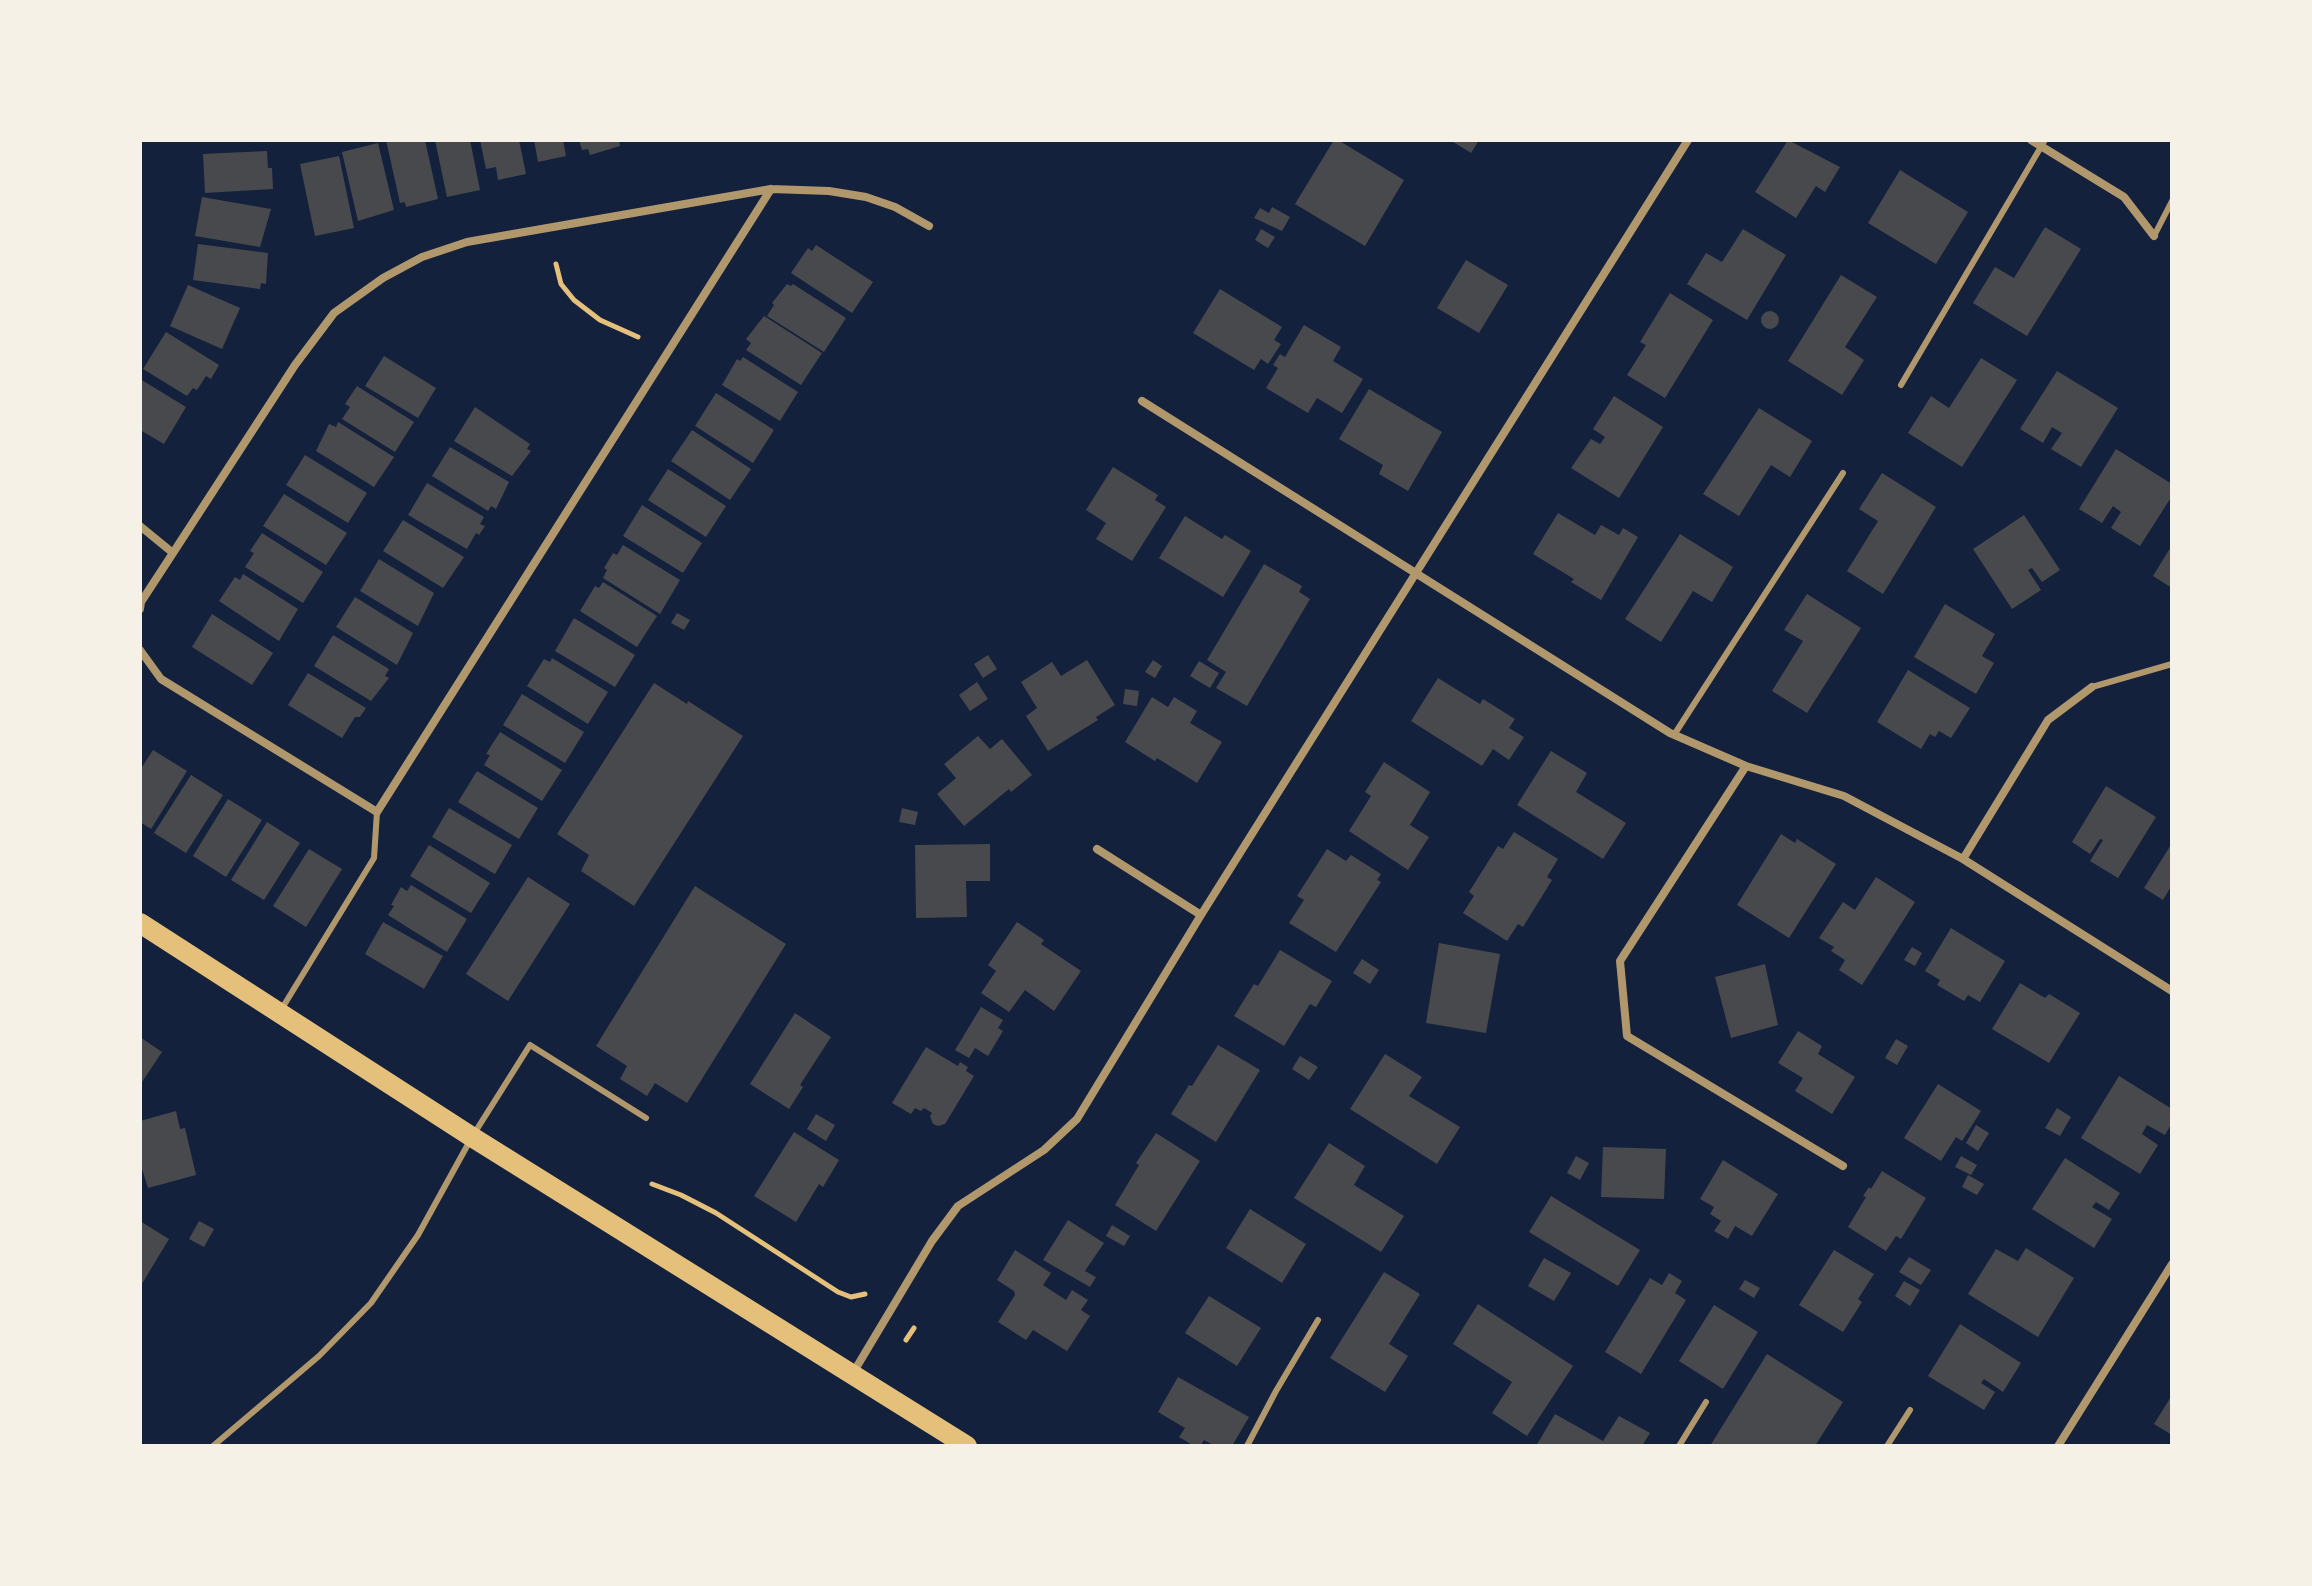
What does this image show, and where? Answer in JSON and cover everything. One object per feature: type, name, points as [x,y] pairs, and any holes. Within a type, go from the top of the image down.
[{"type":"main road","points":[[140,923],[472,1137],[967,1446]]},
{"type":"street","points":[[853,1374],[932,1241],[958,1206],[1044,1150],[1077,1119],[1201,915],[1688,140]]},
{"type":"street","points":[[2031,140],[2043,143],[2124,197],[2154,236]]},
{"type":"street","points":[[140,609],[141,602],[295,365],[334,313],[383,278],[422,257],[467,242],[771,189],[829,191],[866,197],[895,207],[929,226]]},
{"type":"street","points":[[140,650],[161,679],[377,812],[771,189]]},
{"type":"street","points":[[1142,401],[1674,735],[1746,766],[1844,796],[1963,859],[2172,991]]},
{"type":"street","points":[[140,526],[173,553]]},
{"type":"street","points":[[1963,859],[2048,720],[2092,687]]},
{"type":"street","points":[[1746,766],[1620,961],[1627,1036],[1843,1166]]},
{"type":"street","points":[[1097,849],[1201,915]]},
{"type":"street","points":[[2058,1446],[2172,1264]]},
{"type":"lane","points":[[1901,385],[2043,143]]},
{"type":"lane","points":[[2154,236],[2172,201]]},
{"type":"lane","points":[[1674,735],[1843,473]]},
{"type":"lane","points":[[2092,687],[2172,664]]},
{"type":"lane","points":[[278,1014],[374,858],[377,812]]},
{"type":"lane","points":[[213,1446],[319,1356],[371,1303],[418,1235],[472,1137],[530,1045],[646,1118]]},
{"type":"lane","points":[[1247,1446],[1318,1320]]},
{"type":"lane","points":[[1679,1446],[1706,1402]]},
{"type":"lane","points":[[1887,1446],[1910,1410]]},
{"type":"path","points":[[556,264],[561,284],[574,300],[600,320],[638,337]]},
{"type":"path","points":[[652,1184],[716,1213],[767,1248],[851,1297],[858,1305]]},
{"type":"path","points":[[851,1297],[865,1294]]},
{"type":"path","points":[[906,1340],[914,1328]]},
{"type":"building","points":[[386,140],[425,140],[438,199],[406,207],[405,202],[400,203]]},
{"type":"building","points":[[435,140],[470,140],[480,190],[447,197]]},
{"type":"building","points":[[480,140],[519,140],[526,174],[498,180],[496,167],[486,169]]},
{"type":"building","points":[[534,140],[563,140],[566,156],[538,162]]},
{"type":"building","points":[[579,140],[619,140],[620,146],[590,155],[588,149],[582,150]]},
{"type":"building","points":[[1334,140],[1404,180],[1365,246],[1295,204]]},
{"type":"building","points":[[1450,140],[1479,140],[1471,153]]},
{"type":"building","points":[[1788,140],[1840,167],[1825,192],[1816,186],[1796,218],[1755,192]]},
{"type":"building","points":[[378,143],[394,210],[358,221],[342,152]]},
{"type":"building","points":[[267,151],[273,189],[205,193],[203,154]]},
{"type":"building","points":[[339,156],[354,228],[315,236],[300,164]]},
{"type":"building","points":[[1900,170],[1968,212],[1936,264],[1868,223]]},
{"type":"building","points":[[202,197],[271,209],[260,247],[195,236]]},
{"type":"building","points":[[1272,207],[1290,217],[1282,231],[1254,218],[1260,208],[1269,213]]},
{"type":"building","points":[[2045,227],[2081,249],[2027,336],[1973,303],[1995,267],[2014,278]]},
{"type":"building","points":[[1261,229],[1275,237],[1268,248],[1255,240]]},
{"type":"building","points":[[1743,229],[1786,255],[1747,320],[1687,284],[1706,253],[1722,262]]},
{"type":"building","points":[[198,244],[268,253],[266,284],[261,283],[260,289],[193,280]]},
{"type":"building","points":[[816,245],[873,282],[852,313],[791,273],[808,248],[812,251]]},
{"type":"building","points":[[1466,260],[1508,285],[1479,333],[1437,308]]},
{"type":"building","points":[[1841,275],[1877,297],[1845,347],[1864,360],[1842,395],[1788,361]]},
{"type":"building","points":[[787,284],[793,284],[846,318],[824,352],[767,316],[774,305],[772,303]]},
{"type":"building","points":[[188,285],[240,308],[222,349],[170,326]]},
{"type":"building","points":[[1220,289],[1282,327],[1274,340],[1281,344],[1268,364],[1261,359],[1254,370],[1193,333]]},
{"type":"building","points":[[1670,293],[1713,320],[1665,398],[1627,375],[1646,345],[1640,342]]},
{"type":"building","points":[[1770,311],[1779,320],[1770,329],[1761,320]]},
{"type":"building","points":[[764,316],[822,353],[801,385],[746,350],[751,343],[746,339]]},
{"type":"building","points":[[1304,325],[1341,347],[1333,361],[1363,379],[1342,413],[1317,398],[1308,413],[1266,388],[1278,368],[1273,365],[1280,354],[1285,357]]},
{"type":"building","points":[[166,332],[219,365],[211,379],[206,376],[197,390],[193,388],[187,396],[143,369]]},
{"type":"building","points":[[384,356],[436,388],[418,418],[365,386]]},
{"type":"building","points":[[743,357],[798,392],[780,421],[722,385],[737,359],[740,361]]},
{"type":"building","points":[[1981,358],[2017,380],[1962,467],[1908,433],[1931,396],[1949,408]]},
{"type":"building","points":[[2057,371],[2118,408],[2081,467],[2051,449],[2062,433],[2052,427],[2043,443],[2020,429]]},
{"type":"building","points":[[140,379],[186,407],[164,444],[140,430]]},
{"type":"building","points":[[357,386],[414,422],[395,452],[342,419],[350,407],[345,404]]},
{"type":"building","points":[[1369,389],[1442,432],[1408,491],[1379,474],[1383,465],[1339,439]]},
{"type":"building","points":[[716,393],[774,430],[753,463],[695,426]]},
{"type":"building","points":[[1614,396],[1663,427],[1619,498],[1571,468],[1591,439],[1600,444],[1605,437],[1593,429]]},
{"type":"building","points":[[475,407],[530,444],[527,449],[531,451],[512,476],[454,441]]},
{"type":"building","points":[[1759,408],[1812,441],[1790,477],[1771,465],[1739,516],[1703,494]]},
{"type":"building","points":[[338,422],[394,457],[374,487],[316,451],[329,424],[336,427]]},
{"type":"building","points":[[692,430],[751,469],[730,500],[671,461]]},
{"type":"building","points":[[450,447],[509,482],[496,509],[491,506],[488,511],[432,476]]},
{"type":"building","points":[[2116,449],[2172,484],[2172,496],[2140,546],[2111,528],[2121,512],[2113,506],[2102,523],[2079,509]]},
{"type":"building","points":[[305,455],[367,493],[348,523],[286,485]]},
{"type":"building","points":[[1113,467],[1158,495],[1155,500],[1166,507],[1132,561],[1096,539],[1106,523],[1086,510]]},
{"type":"building","points":[[668,469],[726,506],[706,537],[648,500]]},
{"type":"building","points":[[1882,473],[1936,507],[1883,594],[1847,571],[1878,521],[1859,509]]},
{"type":"building","points":[[427,483],[484,517],[480,524],[485,526],[479,535],[476,533],[467,549],[408,515]]},
{"type":"building","points":[[284,494],[347,533],[326,565],[263,526]]},
{"type":"building","points":[[642,505],[702,543],[683,573],[623,536]]},
{"type":"building","points":[[1558,513],[1595,535],[1601,525],[1619,535],[1623,528],[1638,537],[1601,600],[1533,554]]},
{"type":"building","points":[[2024,515],[2060,570],[2042,582],[2032,568],[2028,570],[2041,590],[2012,609],[1973,549]]},
{"type":"building","points":[[1185,516],[1222,539],[1225,535],[1251,551],[1223,597],[1159,558]]},
{"type":"building","points":[[403,520],[464,557],[443,588],[383,551]]},
{"type":"building","points":[[262,533],[323,572],[303,603],[245,567],[254,553],[250,551]]},
{"type":"building","points":[[1680,534],[1733,567],[1712,602],[1693,591],[1661,642],[1625,619]]},
{"type":"building","points":[[623,545],[680,580],[660,614],[603,578],[607,570],[604,568],[613,553],[617,555]]},
{"type":"building","points":[[2172,545],[2172,588],[2153,576]]},
{"type":"building","points":[[379,559],[434,593],[418,626],[360,591]]},
{"type":"building","points":[[1264,564],[1302,586],[1299,592],[1310,599],[1247,706],[1216,688],[1226,672],[1207,660]]},
{"type":"building","points":[[243,574],[298,609],[279,641],[219,601],[235,577],[240,580]]},
{"type":"building","points":[[603,582],[657,616],[637,647],[580,611],[595,586],[599,588]]},
{"type":"building","points":[[1807,594],[1861,628],[1807,713],[1772,691],[1803,641],[1784,630]]},
{"type":"building","points":[[355,597],[413,633],[397,665],[336,627]]},
{"type":"building","points":[[1945,604],[1995,634],[1982,656],[1994,663],[1976,694],[1914,657]]},
{"type":"building","points":[[677,613],[690,620],[684,630],[671,623]]},
{"type":"building","points":[[212,614],[273,653],[252,685],[192,647]]},
{"type":"building","points":[[574,618],[635,655],[615,687],[555,651]]},
{"type":"building","points":[[333,635],[389,669],[385,676],[389,678],[371,701],[314,666]]},
{"type":"building","points":[[988,655],[997,669],[983,678],[974,664]]},
{"type":"building","points":[[552,658],[608,692],[588,724],[527,686],[544,659],[550,662]]},
{"type":"building","points":[[1087,660],[1115,705],[1096,717],[1098,720],[1048,751],[1026,716],[1037,708],[1021,682],[1052,662],[1061,676]]},
{"type":"building","points":[[1153,660],[1162,666],[1155,678],[1145,672]]},
{"type":"building","points":[[1199,661],[1219,673],[1210,688],[1190,676]]},
{"type":"building","points":[[1908,670],[1970,708],[1951,738],[1939,731],[1935,737],[1930,734],[1921,749],[1877,722]]},
{"type":"building","points":[[308,673],[366,708],[360,717],[355,717],[342,738],[288,705]]},
{"type":"building","points":[[1438,678],[1480,704],[1483,699],[1515,719],[1509,728],[1524,737],[1509,760],[1493,749],[1482,766],[1411,721]]},
{"type":"building","points":[[977,682],[988,699],[970,711],[959,695]]},
{"type":"building","points":[[654,683],[743,736],[634,906],[581,871],[589,855],[557,834]]},
{"type":"building","points":[[1125,689],[1139,691],[1137,706],[1123,704]]},
{"type":"building","points":[[522,694],[584,732],[565,763],[503,725]]},
{"type":"building","points":[[1152,697],[1168,707],[1174,697],[1197,711],[1190,723],[1222,742],[1197,783],[1125,742]]},
{"type":"building","points":[[500,732],[562,770],[542,801],[484,765],[490,755],[486,754]]},
{"type":"building","points":[[978,736],[990,749],[1002,739],[1032,775],[1011,792],[1009,789],[964,826],[937,794],[956,778],[944,764]]},
{"type":"building","points":[[153,750],[187,771],[151,829],[140,822],[140,770]]},
{"type":"building","points":[[1551,751],[1587,773],[1576,792],[1626,823],[1603,859],[1517,805]]},
{"type":"building","points":[[1384,762],[1430,792],[1410,825],[1429,837],[1408,870],[1349,831],[1371,796],[1365,792]]},
{"type":"building","points":[[477,771],[538,808],[519,839],[458,802]]},
{"type":"building","points":[[191,775],[223,795],[186,853],[154,833]]},
{"type":"building","points":[[2106,786],[2156,817],[2118,878],[2090,861],[2103,840],[2100,839],[2090,854],[2072,842]]},
{"type":"building","points":[[228,799],[262,820],[226,877],[193,856]]},
{"type":"building","points":[[449,808],[512,845],[495,874],[432,837]]},
{"type":"building","points":[[902,808],[918,812],[915,825],[899,822]]},
{"type":"building","points":[[267,822],[300,843],[264,900],[231,880]]},
{"type":"building","points":[[1514,832],[1558,859],[1547,877],[1552,880],[1523,927],[1518,924],[1507,941],[1463,913],[1474,896],[1469,892],[1498,846],[1503,849]]},
{"type":"building","points":[[1781,834],[1795,843],[1797,839],[1836,864],[1789,938],[1737,905]]},
{"type":"building","points":[[2172,843],[2172,885],[2163,900],[2144,888]]},
{"type":"building","points":[[990,844],[990,881],[966,881],[967,917],[916,918],[915,845]]},
{"type":"building","points":[[429,845],[490,883],[471,913],[410,876]]},
{"type":"building","points":[[309,849],[342,869],[306,927],[273,906]]},
{"type":"building","points":[[1327,849],[1346,861],[1351,855],[1381,874],[1377,880],[1381,882],[1336,952],[1289,923],[1304,900],[1297,896]]},
{"type":"building","points":[[528,877],[570,904],[508,1001],[466,974]]},
{"type":"building","points":[[1876,877],[1915,902],[1862,985],[1839,970],[1845,960],[1831,951],[1834,947],[1819,938],[1843,902],[1855,910]]},
{"type":"building","points":[[411,885],[467,919],[447,952],[388,915],[401,887],[407,891]]},
{"type":"building","points":[[695,886],[786,944],[687,1103],[655,1083],[647,1096],[620,1079],[627,1066],[596,1046]]},
{"type":"building","points":[[383,922],[443,956],[424,989],[365,954]]},
{"type":"building","points":[[1017,922],[1044,940],[1041,944],[1081,971],[1054,1011],[1025,990],[1009,1012],[981,993],[996,971],[988,965]]},
{"type":"building","points":[[1951,928],[2005,961],[1980,1002],[1968,995],[1964,1001],[1937,985],[1940,980],[1925,971]]},
{"type":"building","points":[[1439,943],[1500,954],[1486,1033],[1426,1023]]},
{"type":"building","points":[[1912,947],[1922,953],[1915,966],[1904,960]]},
{"type":"building","points":[[1280,950],[1332,981],[1316,1007],[1310,1004],[1284,1046],[1234,1016],[1254,984],[1258,986]]},
{"type":"building","points":[[1362,959],[1379,970],[1370,984],[1353,973]]},
{"type":"building","points":[[1765,964],[1778,1025],[1731,1038],[1715,977]]},
{"type":"building","points":[[2020,983],[2045,998],[2049,994],[2080,1013],[2049,1063],[1992,1029]]},
{"type":"building","points":[[981,1007],[1003,1020],[998,1028],[1003,1031],[988,1056],[975,1048],[969,1058],[955,1050]]},
{"type":"building","points":[[795,1013],[831,1037],[800,1085],[803,1087],[789,1109],[750,1084]]},
{"type":"building","points":[[1798,1031],[1822,1046],[1818,1054],[1855,1077],[1832,1114],[1795,1091],[1803,1078],[1778,1063]]},
{"type":"building","points":[[140,1037],[162,1052],[140,1085]]},
{"type":"building","points":[[1896,1039],[1908,1046],[1897,1065],[1885,1058]]},
{"type":"building","points":[[1218,1045],[1260,1070],[1216,1142],[1171,1114]]},
{"type":"building","points":[[926,1047],[958,1066],[960,1062],[974,1076],[945,1124],[938,1126],[933,1124],[932,1113],[924,1108],[921,1111],[915,1108],[911,1114],[892,1103]]},
{"type":"building","points":[[1385,1054],[1422,1077],[1409,1096],[1460,1127],[1437,1164],[1350,1109]]},
{"type":"building","points":[[1300,1056],[1318,1067],[1309,1080],[1292,1069]]},
{"type":"building","points":[[2119,1076],[2172,1109],[2172,1123],[2165,1135],[2147,1125],[2142,1134],[2158,1145],[2140,1174],[2081,1138]]},
{"type":"building","points":[[1938,1084],[1981,1111],[1962,1141],[1956,1137],[1941,1161],[1904,1138]]},
{"type":"building","points":[[2057,1108],[2071,1117],[2060,1136],[2045,1128]]},
{"type":"building","points":[[176,1111],[180,1129],[185,1128],[196,1175],[148,1188],[140,1163],[140,1121]]},
{"type":"building","points":[[816,1114],[835,1125],[826,1141],[807,1129]]},
{"type":"building","points":[[1976,1125],[1989,1133],[1978,1151],[1966,1143]]},
{"type":"building","points":[[794,1132],[839,1160],[823,1187],[819,1184],[796,1222],[754,1196]]},
{"type":"building","points":[[1156,1133],[1200,1161],[1156,1231],[1115,1205],[1139,1165],[1136,1163]]},
{"type":"building","points":[[1329,1143],[1365,1166],[1354,1185],[1404,1216],[1381,1252],[1294,1198]]},
{"type":"building","points":[[1603,1147],[1666,1149],[1664,1199],[1601,1197]]},
{"type":"building","points":[[1576,1156],[1589,1163],[1580,1180],[1567,1173]]},
{"type":"building","points":[[1961,1156],[1977,1165],[1971,1175],[1955,1167]]},
{"type":"building","points":[[2065,1158],[2120,1193],[2109,1210],[2096,1202],[2092,1207],[2112,1219],[2094,1248],[2032,1209]]},
{"type":"building","points":[[1723,1160],[1778,1194],[1752,1236],[1735,1226],[1728,1239],[1714,1231],[1721,1221],[1710,1214],[1714,1207],[1700,1199]]},
{"type":"building","points":[[1882,1171],[1926,1198],[1901,1239],[1896,1236],[1886,1251],[1848,1227],[1866,1197],[1863,1196]]},
{"type":"building","points":[[1968,1175],[1984,1184],[1977,1195],[1962,1187]]},
{"type":"building","points":[[1551,1196],[1640,1250],[1618,1286],[1529,1232]]},
{"type":"building","points":[[1250,1209],[1306,1244],[1282,1283],[1226,1248]]},
{"type":"building","points":[[1068,1220],[1104,1243],[1085,1271],[1096,1277],[1090,1287],[1043,1260]]},
{"type":"building","points":[[140,1221],[169,1239],[140,1287]]},
{"type":"building","points":[[199,1221],[214,1229],[204,1247],[189,1239]]},
{"type":"building","points":[[1112,1225],[1130,1236],[1124,1246],[1106,1236]]},
{"type":"building","points":[[2026,1248],[2074,1278],[2038,1337],[1968,1294],[1996,1249],[2018,1261]]},
{"type":"building","points":[[1015,1250],[1051,1273],[1043,1285],[1066,1300],[1072,1290],[1088,1300],[1081,1310],[1090,1316],[1067,1351],[1033,1330],[1026,1340],[998,1322],[1015,1295],[1014,1291],[997,1280]]},
{"type":"building","points":[[1834,1250],[1874,1274],[1858,1299],[1862,1302],[1843,1332],[1799,1305]]},
{"type":"building","points":[[1909,1257],[1931,1270],[1921,1285],[1899,1272]]},
{"type":"building","points":[[1544,1258],[1571,1273],[1554,1301],[1528,1286]]},
{"type":"building","points":[[1384,1272],[1420,1294],[1389,1344],[1408,1356],[1385,1392],[1330,1358]]},
{"type":"building","points":[[1669,1273],[1682,1281],[1675,1293],[1686,1300],[1641,1374],[1605,1352],[1650,1278],[1662,1285]]},
{"type":"building","points":[[1745,1280],[1760,1288],[1754,1298],[1739,1289]]},
{"type":"building","points":[[1904,1281],[1920,1290],[1910,1306],[1895,1296]]},
{"type":"building","points":[[1209,1296],[1261,1328],[1237,1366],[1185,1333]]},
{"type":"building","points":[[1478,1304],[1573,1366],[1527,1436],[1492,1413],[1512,1382],[1453,1344]]},
{"type":"building","points":[[1714,1305],[1758,1332],[1723,1389],[1679,1361]]},
{"type":"building","points":[[1960,1324],[2021,1363],[2003,1392],[1984,1379],[1981,1383],[1995,1392],[1984,1410],[1928,1376]]},
{"type":"building","points":[[1767,1354],[1843,1402],[1815,1446],[1710,1446]]},
{"type":"building","points":[[1178,1377],[1249,1417],[1232,1446],[1215,1446],[1204,1440],[1200,1446],[1194,1446],[1179,1437],[1185,1428],[1158,1412]]},
{"type":"building","points":[[2172,1395],[2172,1435],[2154,1424]]},
{"type":"building","points":[[1555,1414],[1603,1441],[1619,1416],[1650,1433],[1642,1446],[1536,1446]]}]
